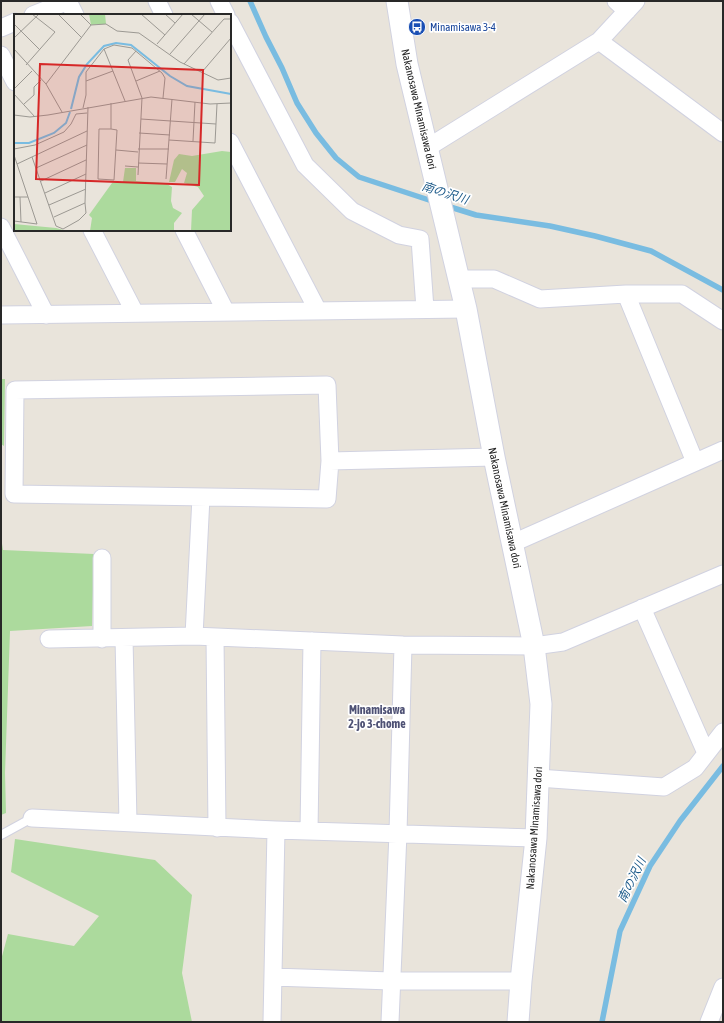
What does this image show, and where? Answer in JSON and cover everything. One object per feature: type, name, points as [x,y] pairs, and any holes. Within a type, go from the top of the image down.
[{"type":"street","points":[[36,14],[68,1],[74,14]]},
{"type":"street","points":[[157,1],[164,14]]},
{"type":"street","points":[[219,1],[226,14]]},
{"type":"street","name":"Nakanosawa Minamisawa dori","points":[[397,1],[407,64],[466,309],[494,457],[534,646],[541,704],[536,838],[518,1022]]},
{"type":"street","points":[[427,148],[599,41],[626,4]]},
{"type":"street","points":[[1,28],[14,22]]},
{"type":"street","points":[[231,24],[305,166],[352,211],[399,235],[420,239],[425,310]]},
{"type":"street","points":[[599,41],[723,133]]},
{"type":"street","points":[[1,55],[14,80]]},
{"type":"street","points":[[231,144],[318,311]]},
{"type":"street","points":[[1,227],[46,314]]},
{"type":"street","points":[[93,231],[135,313]]},
{"type":"street","points":[[185,231],[226,312]]},
{"type":"street","points":[[456,269],[494,279],[540,299],[626,294],[682,294],[723,321]]},
{"type":"street","points":[[626,294],[695,462]]},
{"type":"street","points":[[1,315],[466,309]]},
{"type":"street","points":[[327,385],[330,460],[327,499],[14,494],[15,390],[327,385]]},
{"type":"street","points":[[513,543],[723,450]]},
{"type":"street","points":[[330,460],[494,457]]},
{"type":"street","points":[[194,636],[201,497]]},
{"type":"street","points":[[102,558],[102,639]]},
{"type":"street","points":[[49,640],[194,636],[403,645],[534,646],[563,642],[723,574]]},
{"type":"street","points":[[642,608],[706,753]]},
{"type":"street","points":[[215,637],[217,828]]},
{"type":"street","points":[[124,638],[128,822]]},
{"type":"street","points":[[309,831],[312,641]]},
{"type":"street","points":[[390,1022],[398,833],[403,645]]},
{"type":"street","points":[[538,778],[664,787],[695,768],[723,732]]},
{"type":"street","points":[[32,818],[217,828],[536,838]]},
{"type":"street","points":[[272,1022],[276,830]]},
{"type":"street","points":[[273,977],[391,981],[521,981]]},
{"type":"street","points":[[711,1021],[723,987]]},
{"type":"lane","points":[[1,835],[32,818]]},
{"type":"green space","points":[[1,379],[5,379],[4,446],[1,444]]},
{"type":"green space","points":[[1,537],[3,550],[94,554],[92,626],[10,631],[5,773],[6,813],[1,815]]},
{"type":"green space","points":[[15,839],[155,860],[192,895],[182,973],[192,1022],[1,1022],[1,960],[8,934],[74,946],[99,916],[11,872]]},
{"type":"waterway","name":"南の沢川","points":[[250,1],[297,103],[316,133],[336,158],[359,177],[435,202]]},
{"type":"waterway","name":"南の沢川","points":[[447,206],[476,215],[550,226],[651,251],[723,290]]},
{"type":"waterway","name":"南の沢川","points":[[602,1022],[620,931],[650,866],[680,821],[723,766]]},
{"type":"place","name":"Minamisawa 3-4","points":[[417,27]]},
{"type":"district","name":"Minamisawa 2-jo 3-chome","points":[[377,717]]}]
